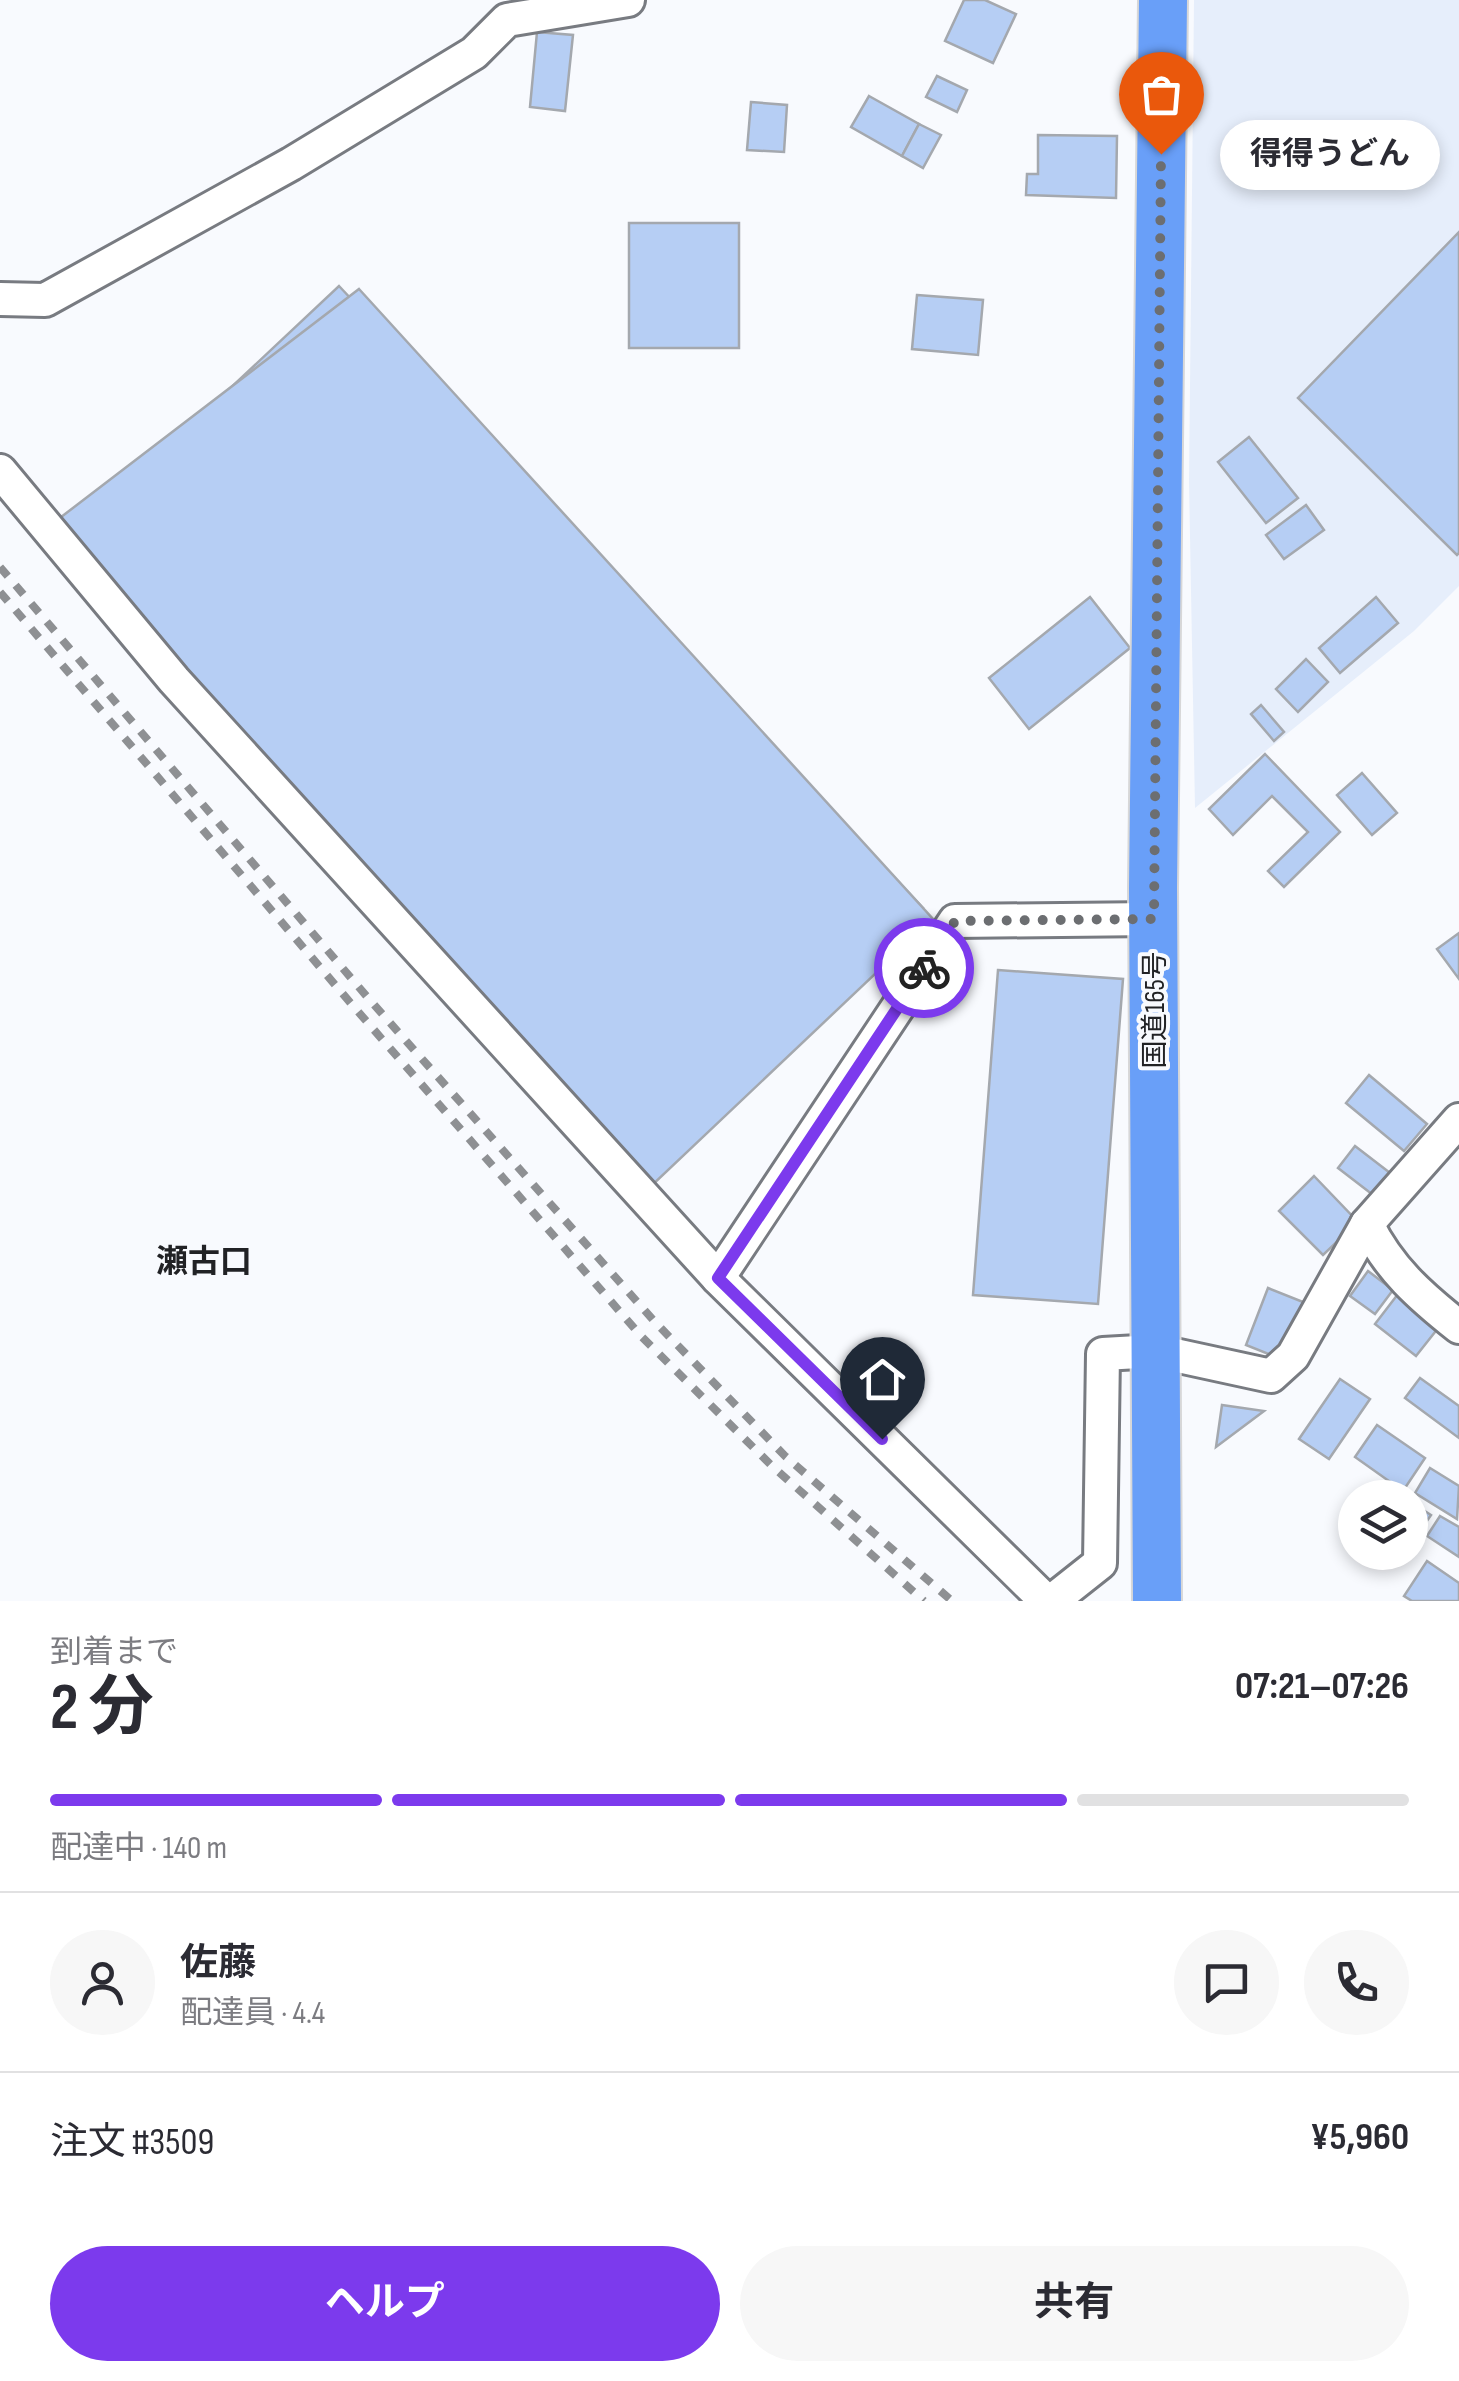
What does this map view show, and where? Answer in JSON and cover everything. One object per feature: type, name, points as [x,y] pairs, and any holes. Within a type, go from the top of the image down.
[{"type":"highway","name":"国道165号","points":[[1158,1601],[1154,919],[1163,0]]},
{"type":"street","points":[[0,299],[45,300],[275,174],[474,53],[507,20],[628,0]]},
{"type":"street","points":[[0,471],[174,680],[718,1278],[1049,1601],[1100,1562],[1103,1354],[1156,1351],[1271,1376],[1293,1356],[1367,1224],[1459,1120]]},
{"type":"street","points":[[718,1278],[955,921],[1154,919]]},
{"type":"street","points":[[1367,1224],[1383,1256],[1459,1326]]},
{"type":"shaded area","points":[[1194,0],[1459,0],[1459,586],[1414,631],[1195,808],[1189,482]]},
{"type":"building","points":[[964,0],[985,0],[1016,14],[993,63],[945,41]]},
{"type":"building","points":[[537,32],[573,35],[565,111],[530,107]]},
{"type":"building","points":[[937,76],[967,90],[957,112],[926,97]]},
{"type":"building","points":[[869,96],[919,124],[902,156],[851,127]]},
{"type":"building","points":[[751,102],[787,105],[784,152],[747,150]]},
{"type":"building","points":[[919,124],[941,135],[923,168],[902,156]]},
{"type":"building","points":[[1038,135],[1117,136],[1116,198],[1026,195],[1027,174],[1038,174]]},
{"type":"building","points":[[629,223],[739,223],[739,348],[629,348]]},
{"type":"building","points":[[1459,232],[1459,553],[1457,555],[1298,398]]},
{"type":"building","points":[[339,286],[923,908],[651,1178],[74,535]]},
{"type":"building","points":[[359,289],[933,919],[647,1190],[52,524]]},
{"type":"building","points":[[917,295],[983,300],[978,355],[912,349]]},
{"type":"building","points":[[1249,437],[1298,498],[1266,523],[1218,462]]},
{"type":"building","points":[[1306,505],[1324,530],[1284,559],[1266,535]]},
{"type":"building","points":[[1090,597],[1130,648],[1029,729],[989,678]]},
{"type":"building","points":[[1376,597],[1398,623],[1340,673],[1319,648]]},
{"type":"building","points":[[1306,659],[1328,682],[1298,712],[1276,689]]},
{"type":"building","points":[[1261,705],[1284,732],[1274,741],[1251,714]]},
{"type":"building","points":[[1265,754],[1340,832],[1284,887],[1268,871],[1308,832],[1272,796],[1233,835],[1209,809]]},
{"type":"building","points":[[1362,773],[1397,813],[1372,835],[1337,795]]},
{"type":"building","points":[[1459,933],[1459,979],[1437,949]]},
{"type":"building","points":[[998,970],[1123,979],[1098,1304],[973,1295]]},
{"type":"building","points":[[1369,1075],[1427,1124],[1404,1151],[1346,1103]]},
{"type":"building","points":[[1355,1146],[1394,1176],[1377,1198],[1338,1168]]},
{"type":"building","points":[[1314,1176],[1358,1222],[1323,1255],[1279,1211]]},
{"type":"building","points":[[1368,1271],[1393,1290],[1375,1314],[1350,1296]]},
{"type":"building","points":[[1268,1288],[1303,1302],[1281,1359],[1246,1345]]},
{"type":"building","points":[[1398,1294],[1439,1327],[1416,1356],[1375,1324]]},
{"type":"building","points":[[1420,1378],[1459,1406],[1459,1438],[1405,1398]]},
{"type":"building","points":[[1340,1379],[1370,1399],[1329,1459],[1299,1439]]},
{"type":"building","points":[[1222,1405],[1264,1411],[1216,1447]]},
{"type":"building","points":[[1377,1425],[1425,1458],[1410,1480],[1387,1480],[1355,1457]]},
{"type":"building","points":[[1430,1468],[1459,1486],[1457,1519],[1428,1501],[1428,1480],[1423,1480]]},
{"type":"building","points":[[1440,1516],[1459,1527],[1459,1557],[1428,1537]]},
{"type":"building","points":[[1428,1562],[1459,1583],[1459,1601],[1412,1601],[1404,1596],[1421,1570],[1428,1570]]},
{"type":"railway","points":[[0,567],[369,999],[655,1322],[785,1456],[952,1601]]},
{"type":"railway","points":[[0,592],[642,1337],[771,1465],[924,1601]]},
{"type":"way so far","points":[[924,968],[955,921],[1154,919],[1161,154]]},
{"type":"place","name":"得得うどん","points":[[1161,154]]},
{"type":"district","name":"瀬古口","points":[[204,1261]]},
{"type":"route","points":[[882,1439],[718,1278],[924,968]]}]
